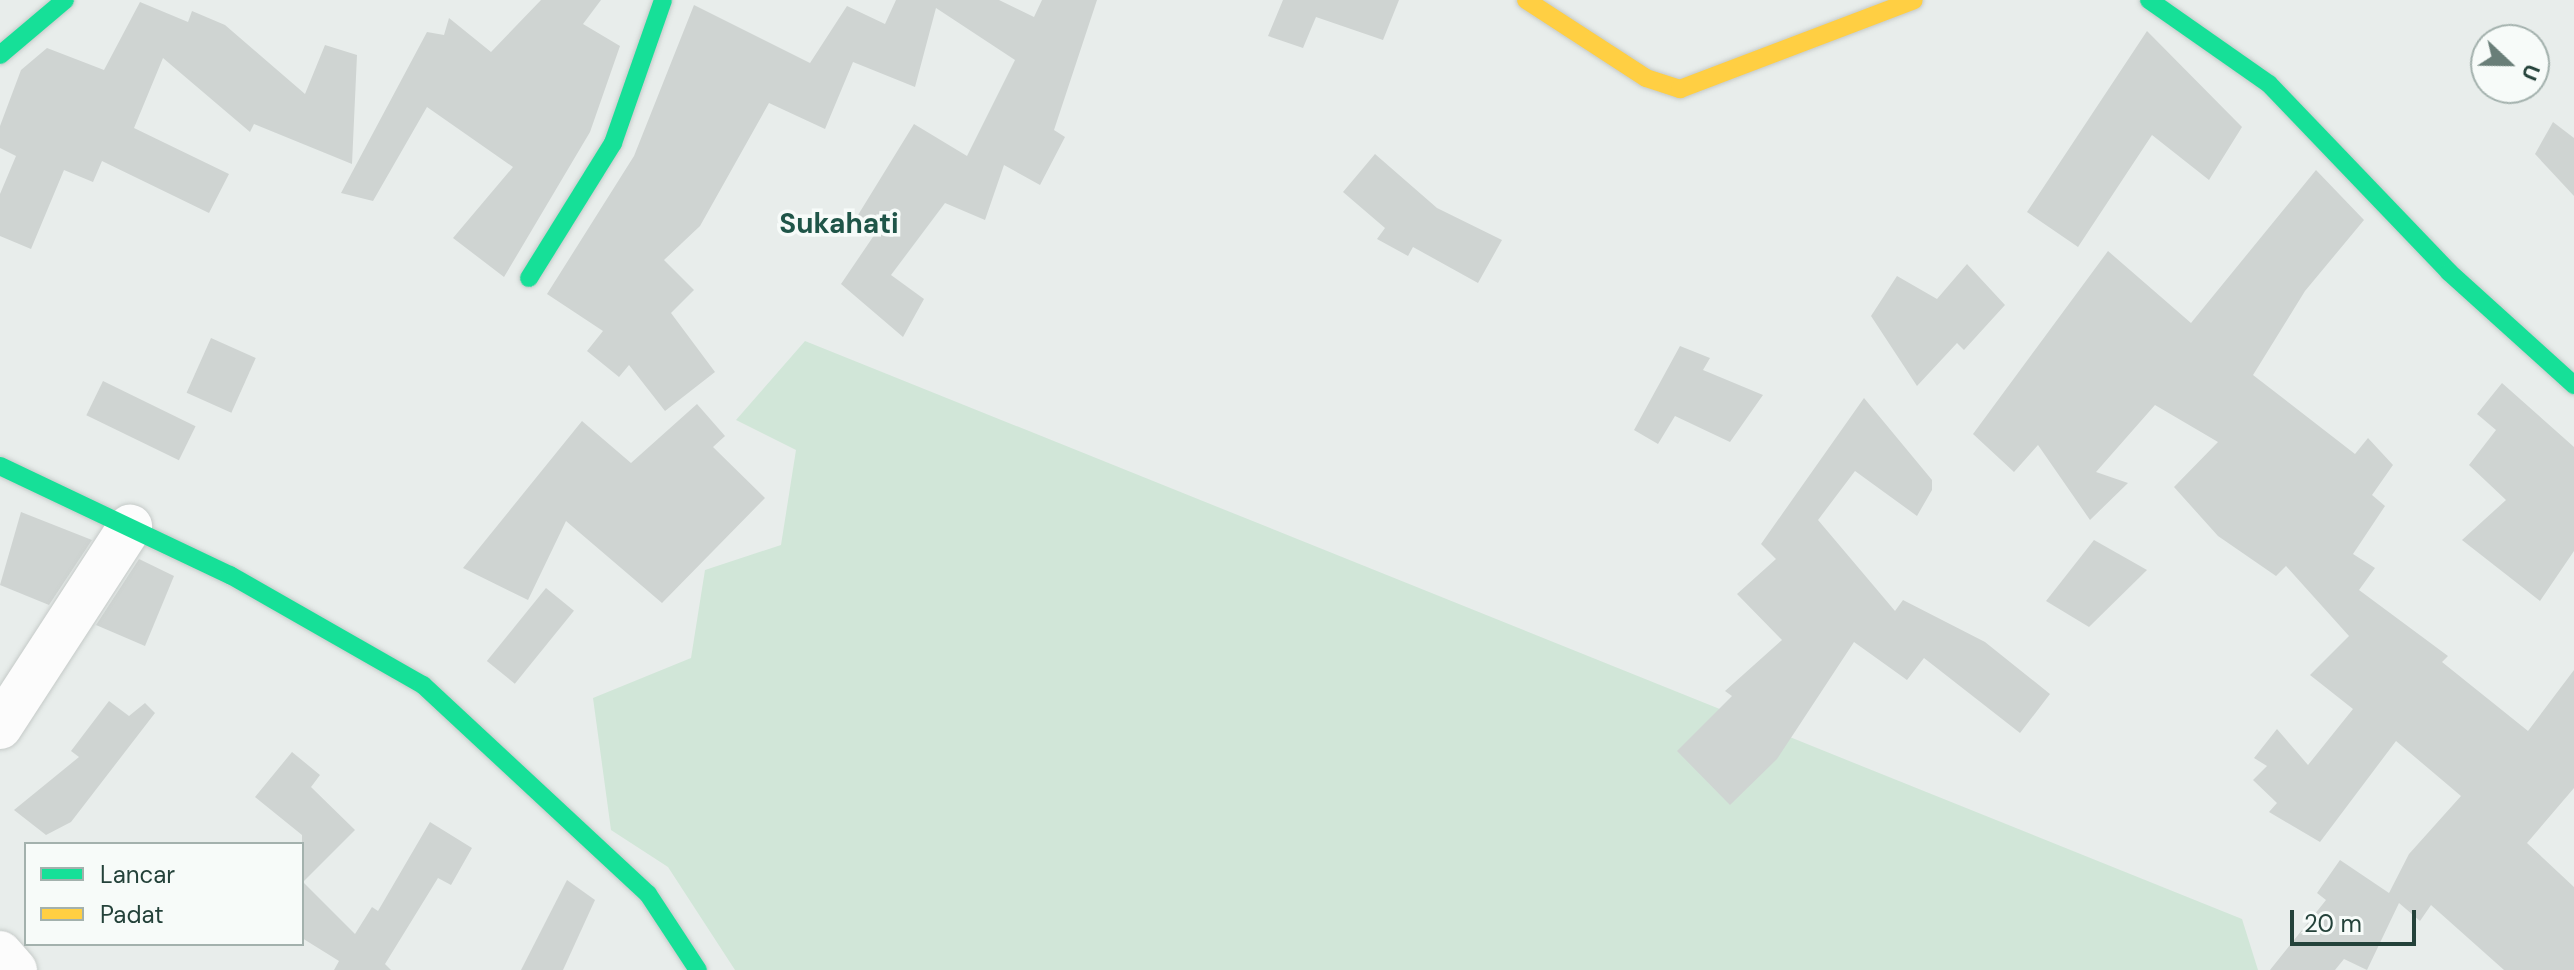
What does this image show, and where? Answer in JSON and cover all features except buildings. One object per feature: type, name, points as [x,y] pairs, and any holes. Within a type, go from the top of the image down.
[{"type":"street","points":[[0,55],[65,0]]},
{"type":"street","points":[[529,278],[613,143],[663,0]]},
{"type":"street","points":[[1526,0],[1646,78],[1680,89],[1914,0]]},
{"type":"street","points":[[2149,0],[2269,84],[2449,272],[2574,385]]},
{"type":"street","points":[[0,466],[130,527],[364,646],[423,685],[648,894],[698,970]]},
{"type":"street","points":[[0,727],[130,527]]},
{"type":"street","points":[[0,953],[15,970]]},
{"type":"green space","points":[[805,341],[2242,919],[2258,970],[735,970],[668,867],[611,830],[593,698],[691,658],[705,570],[781,545],[796,450],[736,420]]},
{"type":"traffic: fast","points":[[0,55],[65,0]]},
{"type":"traffic: fast","points":[[529,278],[613,143],[663,0]]},
{"type":"traffic: fast","points":[[2149,0],[2269,84],[2449,272],[2574,385]]},
{"type":"traffic: fast","points":[[0,466],[230,575],[423,685],[648,894],[698,970]]},
{"type":"traffic: slow","points":[[1526,0],[1646,78],[1680,89],[1914,0]]},
{"type":"district","name":"Sukahati","points":[[839,224]]}]
